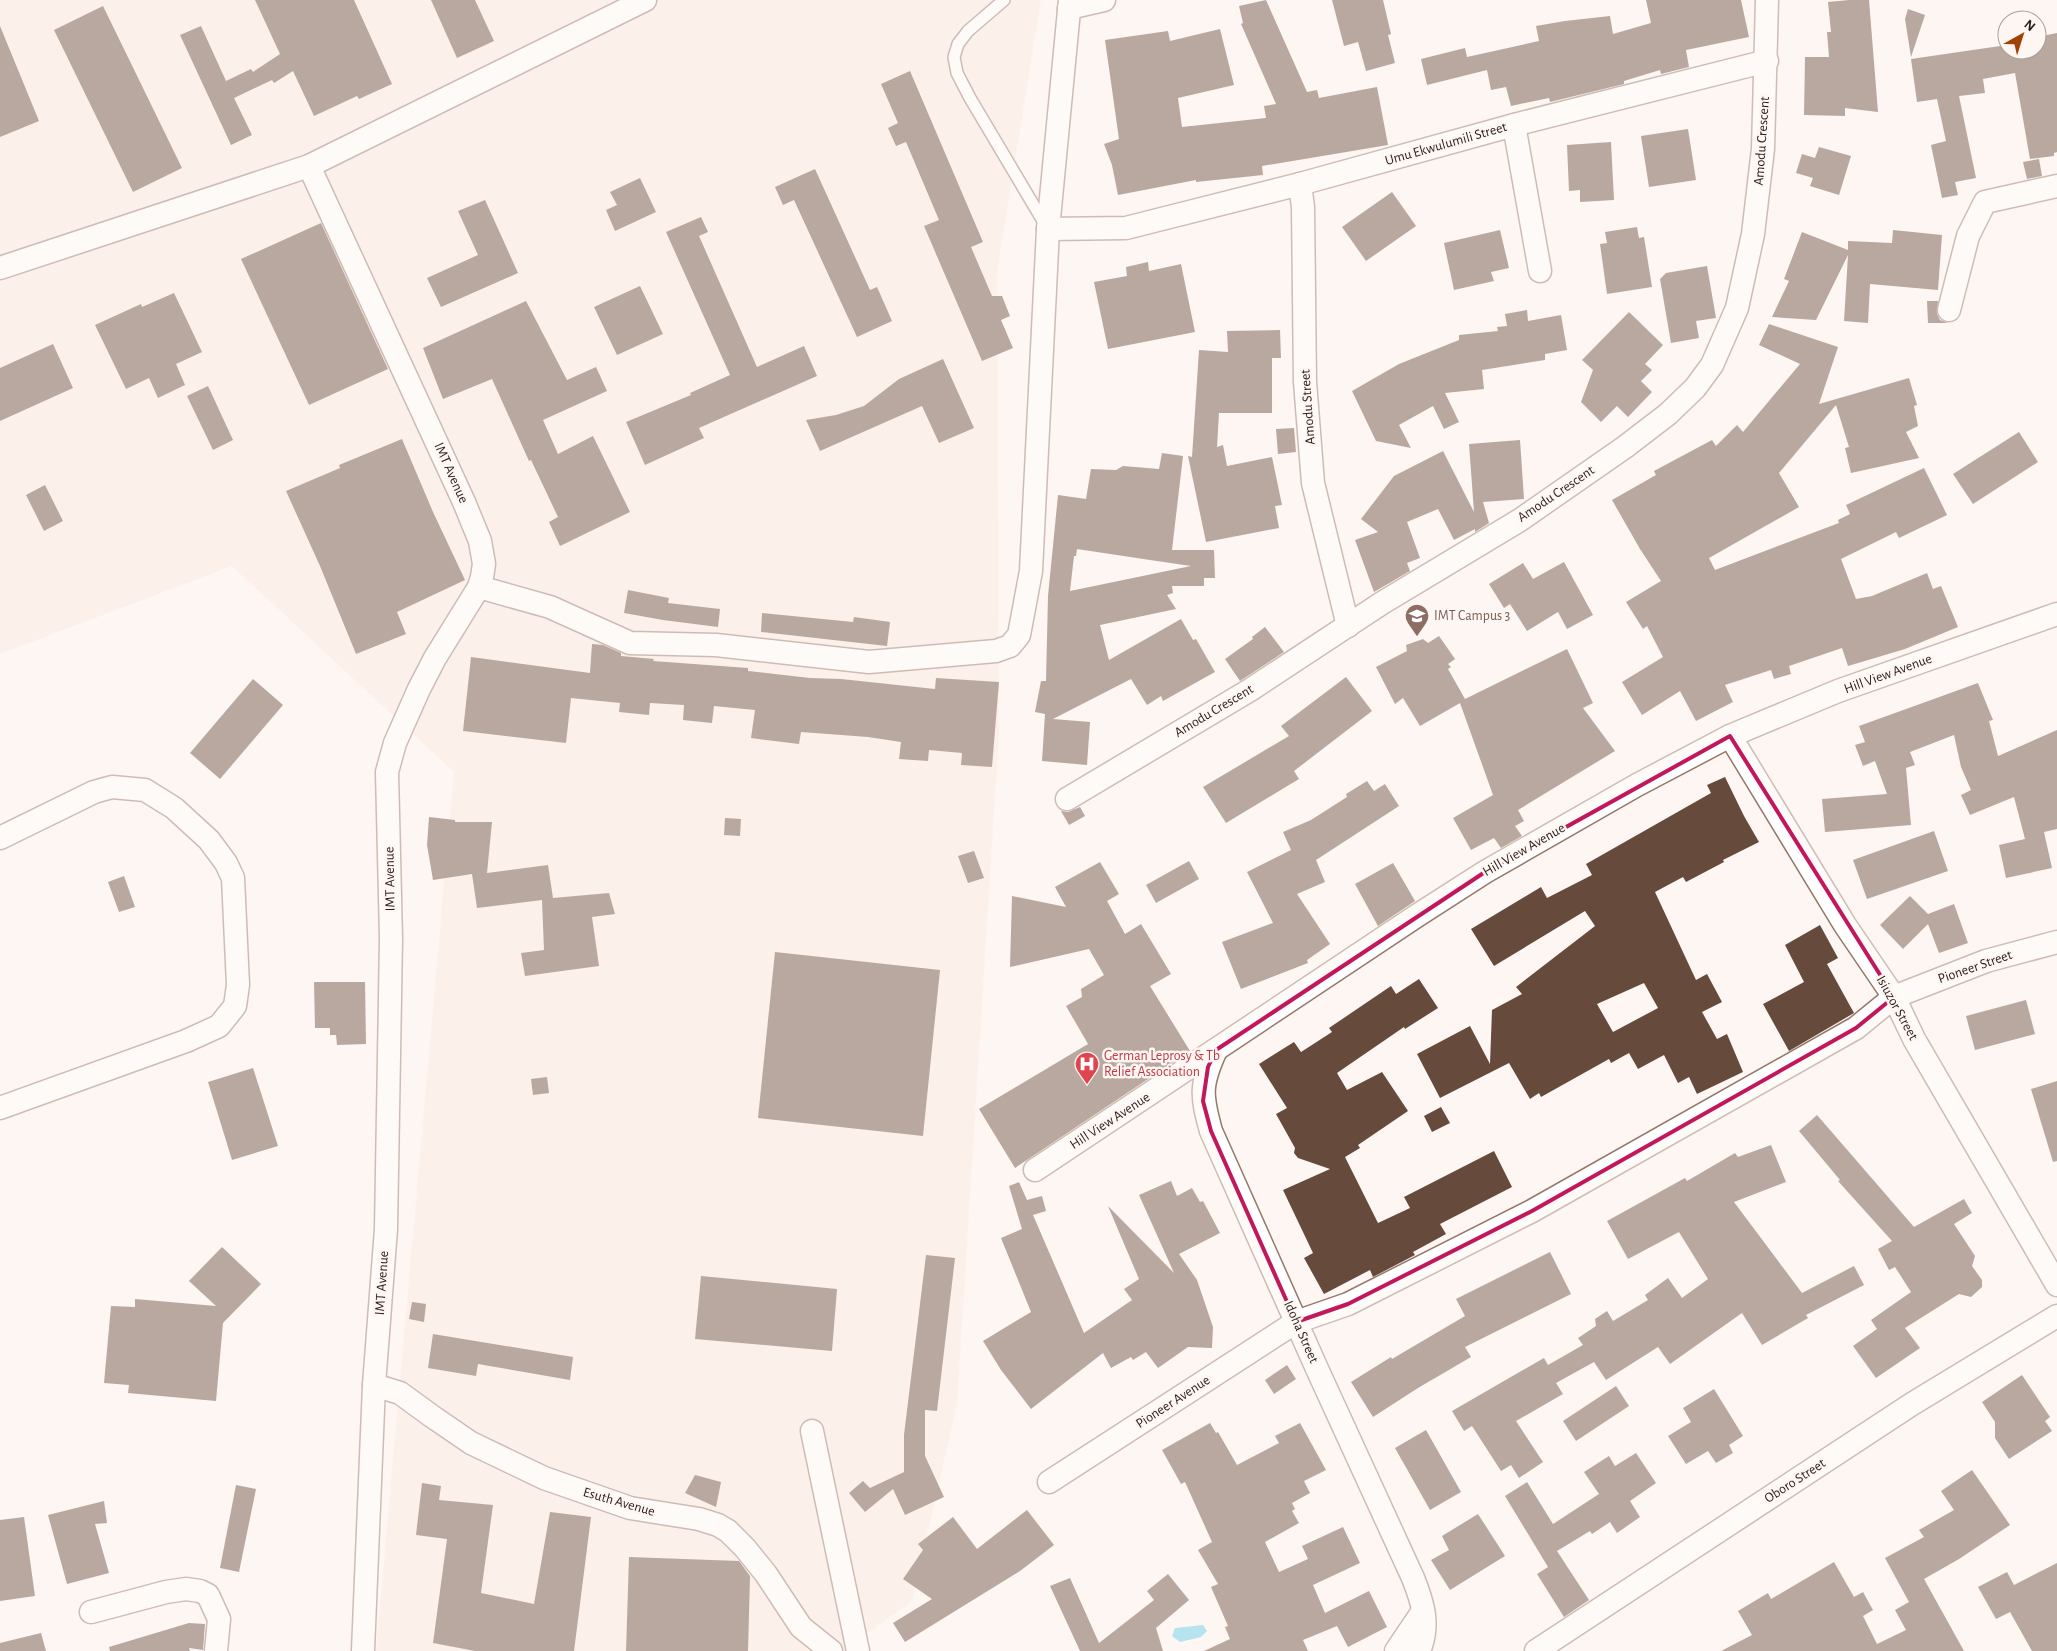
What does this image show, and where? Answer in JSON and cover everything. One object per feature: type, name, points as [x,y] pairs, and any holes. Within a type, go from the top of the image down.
[{"type":"street","points":[[0,268],[309,166],[645,0]]},
{"type":"street","points":[[479,587],[550,607],[630,643],[716,645],[869,662],[996,651],[1010,646],[1019,635],[1031,571],[1048,229],[1070,4],[1104,0]]},
{"type":"street","name":"Amodu Crescent","points":[[1067,800],[1250,690],[1348,626],[1520,520],[1632,442],[1668,414],[1695,388],[1712,365],[1737,308],[1751,243],[1763,149],[1767,61],[1767,0]]},
{"type":"street","name":"Umu Ekwulumili Street","points":[[1048,229],[1126,228],[1300,184],[1514,124],[1767,61]]},
{"type":"street","points":[[1514,124],[1540,271]]},
{"type":"street","name":"IMT Avenue","points":[[309,166],[464,502],[480,541],[484,564],[479,587],[435,658],[419,689],[395,743],[387,772],[391,869],[391,939],[386,1220],[374,1385],[363,1651]]},
{"type":"street","name":"Amodu Street","points":[[1300,184],[1303,207],[1305,382],[1313,483],[1348,626]]},
{"type":"street","points":[[1949,310],[1968,236],[1985,202],[2057,186]]},
{"type":"street","name":"Hill View Avenue","points":[[1035,1170],[1418,914],[1485,872],[1637,786],[1730,736],[1838,691],[2057,614]]},
{"type":"street","name":"Isiuzor Street","points":[[1730,736],[1845,925],[1894,997],[1914,1039],[2057,1285]]},
{"type":"street","points":[[0,838],[94,792],[112,787],[145,790],[174,808],[208,840],[226,863],[233,878],[238,985],[235,1006],[219,1026],[186,1041],[0,1108]]},
{"type":"street","name":"Pioneer Street","points":[[1296,1322],[1348,1304],[1532,1211],[1856,1028],[1894,997],[1986,961],[2057,942]]},
{"type":"street","name":"Idoha Street","points":[[1216,1050],[1208,1067],[1204,1085],[1203,1101],[1211,1130],[1413,1578],[1420,1629],[1436,1651]]},
{"type":"street","name":"Oboro Street","points":[[1536,1651],[1912,1404],[2057,1316]]},
{"type":"street","name":"Pioneer Avenue","points":[[1049,1482],[1296,1322]]},
{"type":"street","name":"Esuth Avenue","points":[[374,1385],[400,1393],[472,1443],[544,1478],[630,1508],[699,1519],[723,1528],[746,1548],[766,1574],[801,1627],[831,1651]]},
{"type":"street","points":[[812,1431],[858,1651]]},
{"type":"street","points":[[91,1612],[166,1592],[186,1589],[200,1591],[208,1595],[219,1619],[216,1651]]},
{"type":"street","points":[[1396,1651],[1420,1629]]},
{"type":"lane","points":[[1004,0],[968,31],[958,44],[954,57],[958,73],[970,98],[1048,229]]},
{"type":"highlighted area","points":[[1730,736],[1894,997],[1856,1028],[1532,1211],[1348,1304],[1296,1322],[1211,1131],[1203,1101],[1208,1067],[1216,1050],[1485,872]]},
{"type":"shaded area","points":[[0,0],[1041,0],[997,272],[999,733],[957,1404],[912,1601],[843,1651],[376,1651],[454,772],[232,566],[0,654]]},
{"type":"water","points":[[1203,1625],[1207,1631],[1201,1637],[1180,1642],[1172,1636],[1175,1628]]},
{"type":"building","points":[[255,0],[354,0],[392,84],[359,99],[357,96],[314,116],[293,71],[274,83],[272,80],[234,98],[252,135],[231,145],[180,35],[201,26],[226,81],[251,69],[253,72],[280,54]]},
{"type":"building","points":[[431,0],[475,0],[494,41],[457,58]]},
{"type":"building","points":[[1266,0],[1307,92],[1317,90],[1319,98],[1377,87],[1388,145],[1262,166],[1263,175],[1196,182],[1196,180],[1118,195],[1112,165],[1104,144],[1119,139],[1105,40],[1168,31],[1170,41],[1220,29],[1234,85],[1178,98],[1182,127],[1266,118],[1264,106],[1276,104],[1241,24],[1243,23],[1239,6]]},
{"type":"building","points":[[1332,0],[1383,0],[1391,34],[1388,35],[1395,63],[1366,71],[1358,42],[1344,46]]},
{"type":"building","points":[[1646,0],[1741,0],[1749,37],[1686,50],[1689,67],[1661,74],[1660,70],[1624,81],[1624,84],[1550,102],[1549,98],[1511,106],[1506,87],[1491,90],[1487,70],[1427,85],[1421,59],[1465,48],[1467,57],[1539,41],[1536,26],[1565,21],[1610,16],[1613,34],[1651,23]]},
{"type":"building","points":[[1869,0],[1878,112],[1845,108],[1845,116],[1804,115],[1805,57],[1829,57],[1827,32],[1831,32],[1828,2]]},
{"type":"building","points":[[103,6],[182,168],[133,192],[54,30]]},
{"type":"building","points":[[1908,9],[1925,15],[1911,57],[1905,19]]},
{"type":"building","points":[[0,26],[39,121],[0,137]]},
{"type":"building","points":[[2057,33],[2057,152],[2054,153],[2054,156],[2030,159],[2015,73],[1983,79],[1985,93],[1959,96],[1976,178],[1955,182],[1958,195],[1942,198],[1931,145],[1946,141],[1937,99],[1917,102],[1911,59],[1997,46],[1997,60],[2047,60],[2047,35]]},
{"type":"building","points":[[910,71],[983,242],[971,247],[992,296],[1002,296],[1010,316],[1001,320],[1013,348],[982,361],[924,226],[939,220],[906,142],[896,146],[888,128],[898,123],[881,84]]},
{"type":"building","points":[[1688,129],[1696,180],[1649,187],[1641,136]]},
{"type":"building","points":[[1611,142],[1614,200],[1580,202],[1580,190],[1569,191],[1567,145]]},
{"type":"building","points":[[1819,147],[1851,156],[1839,195],[1810,186],[1813,178],[1796,173],[1802,154],[1815,158]]},
{"type":"building","points":[[2039,159],[2042,176],[2027,179],[2023,162]]},
{"type":"building","points":[[815,169],[870,290],[877,287],[892,321],[857,337],[794,200],[783,205],[775,187]]},
{"type":"building","points":[[640,178],[656,212],[615,231],[606,210],[617,205],[610,192]]},
{"type":"building","points":[[1392,192],[1416,226],[1366,261],[1342,227]]},
{"type":"building","points":[[485,200],[518,273],[441,307],[427,278],[478,255],[458,211]]},
{"type":"building","points":[[701,217],[708,232],[699,236],[757,367],[804,346],[817,376],[699,428],[704,438],[645,465],[626,422],[691,395],[690,393],[730,375],[666,232]]},
{"type":"building","points":[[321,223],[388,369],[309,405],[241,259]]},
{"type":"building","points":[[1637,227],[1639,238],[1644,237],[1652,287],[1607,294],[1600,244],[1607,243],[1605,232]]},
{"type":"building","points":[[1500,230],[1509,268],[1491,272],[1494,281],[1454,290],[1444,243]]},
{"type":"building","points":[[1893,230],[1942,235],[1938,290],[1870,284],[1868,323],[1844,321],[1848,255],[1816,320],[1772,317],[1789,281],[1784,279],[1802,232],[1848,250],[1848,241],[1892,243]]},
{"type":"building","points":[[1148,262],[1149,271],[1181,264],[1195,332],[1108,349],[1094,282],[1127,276],[1126,267]]},
{"type":"building","points":[[1707,266],[1716,318],[1696,321],[1699,338],[1671,343],[1660,279],[1666,273]]},
{"type":"building","points":[[640,286],[663,334],[617,355],[594,307]]},
{"type":"building","points":[[174,293],[202,352],[176,364],[185,385],[158,398],[149,378],[126,389],[95,325],[141,304],[142,307]]},
{"type":"building","points":[[526,301],[567,380],[596,367],[607,391],[543,420],[558,454],[593,436],[630,512],[560,546],[549,522],[558,517],[531,460],[529,461],[492,379],[443,399],[423,348]]},
{"type":"building","points":[[1927,301],[1938,301],[1937,314],[1940,320],[1948,323],[1928,323]]},
{"type":"building","points":[[1527,310],[1528,321],[1561,315],[1567,350],[1545,354],[1545,360],[1482,370],[1484,389],[1445,393],[1459,422],[1444,429],[1433,406],[1399,425],[1411,448],[1376,441],[1352,391],[1399,364],[1459,340],[1459,335],[1498,331],[1497,327],[1507,326],[1505,314]]},
{"type":"building","points":[[1629,312],[1663,345],[1645,364],[1652,370],[1641,381],[1652,392],[1628,417],[1617,406],[1601,422],[1581,402],[1593,370],[1582,360]]},
{"type":"building","points":[[1769,324],[1838,347],[1819,404],[1909,378],[1917,405],[1914,406],[1918,426],[1906,432],[1919,458],[1851,473],[1845,448],[1849,447],[1836,405],[1779,473],[1799,507],[1709,558],[1715,570],[1839,523],[1838,520],[1850,514],[1846,505],[1924,468],[1947,515],[1899,538],[1896,532],[1841,559],[1856,599],[1872,596],[1927,573],[1933,589],[1941,586],[1958,627],[1905,649],[1848,666],[1842,648],[1789,666],[1791,674],[1774,679],[1771,670],[1725,685],[1733,702],[1696,721],[1680,691],[1642,715],[1622,682],[1663,657],[1647,626],[1643,629],[1626,602],[1661,581],[1612,500],[1656,475],[1654,471],[1712,440],[1716,446],[1737,425],[1743,432],[1800,364],[1759,345]]},
{"type":"building","points":[[1280,330],[1281,358],[1272,358],[1272,413],[1219,413],[1217,447],[1223,445],[1227,466],[1272,457],[1282,505],[1275,506],[1279,528],[1206,542],[1188,456],[1192,457],[1199,350],[1228,352],[1227,331]]},
{"type":"building","points":[[53,344],[73,388],[0,421],[0,368]]},
{"type":"building","points":[[943,359],[974,428],[939,443],[922,406],[820,451],[806,420],[836,415],[864,406],[899,379]]},
{"type":"building","points":[[208,386],[233,440],[213,450],[187,396]]},
{"type":"building","points":[[1294,428],[1296,452],[1278,454],[1276,429]]},
{"type":"building","points":[[2019,432],[2038,462],[1973,504],[1953,474]]},
{"type":"building","points":[[402,439],[465,580],[397,612],[406,634],[356,654],[320,566],[286,491],[340,468],[339,465]]},
{"type":"building","points":[[1520,440],[1524,499],[1483,502],[1489,523],[1475,532],[1475,529],[1454,540],[1438,509],[1407,522],[1420,558],[1407,563],[1410,571],[1374,592],[1355,540],[1378,532],[1361,519],[1394,476],[1443,451],[1474,512],[1469,444]]},
{"type":"building","points":[[1162,453],[1183,456],[1172,550],[1214,550],[1215,578],[1204,578],[1204,586],[1172,586],[1173,593],[1167,595],[1176,609],[1100,625],[1109,660],[1181,619],[1193,640],[1196,639],[1215,672],[1163,701],[1161,696],[1147,705],[1131,679],[1053,719],[1090,722],[1087,765],[1042,761],[1045,714],[1035,712],[1041,681],[1046,681],[1048,596],[1058,495],[1086,499],[1091,469],[1116,470],[1123,466],[1159,469]],"holes":[[[1077,549],[1191,566],[1070,591],[1074,556],[1076,556]]]},
{"type":"building","points":[[45,485],[63,521],[44,531],[26,495]]},
{"type":"building","points":[[1564,562],[1593,615],[1567,629],[1558,612],[1527,631],[1510,604],[1504,608],[1489,584],[1523,563],[1533,579]]},
{"type":"building","points":[[628,590],[669,598],[668,603],[720,609],[718,627],[624,613]]},
{"type":"building","points":[[762,613],[853,622],[854,617],[890,622],[887,646],[761,632]]},
{"type":"building","points":[[1265,627],[1284,652],[1240,681],[1225,659],[1253,639],[1252,637]]},
{"type":"building","points":[[1439,636],[1455,659],[1448,664],[1451,667],[1448,669],[1465,699],[1567,649],[1593,703],[1583,708],[1615,751],[1518,810],[1524,821],[1515,826],[1522,836],[1501,848],[1494,838],[1471,850],[1453,818],[1493,795],[1460,703],[1420,726],[1403,698],[1395,704],[1376,667],[1407,651],[1406,645],[1423,639],[1428,643]]},
{"type":"building","points":[[592,644],[603,645],[621,653],[621,656],[654,659],[653,661],[748,668],[748,671],[810,678],[841,679],[935,689],[936,678],[999,682],[992,767],[961,765],[962,753],[929,750],[928,761],[899,759],[901,742],[868,737],[801,732],[799,744],[751,738],[755,710],[714,706],[712,723],[683,720],[684,705],[650,703],[649,715],[619,712],[620,703],[571,698],[566,743],[463,731],[471,657],[590,673]]},
{"type":"building","points":[[1346,677],[1372,711],[1294,771],[1299,779],[1226,823],[1203,787],[1289,736],[1281,726]]},
{"type":"building","points":[[253,679],[283,705],[220,779],[190,753]]},
{"type":"building","points":[[1978,683],[1993,720],[1989,721],[1998,756],[2057,730],[2057,829],[2044,832],[2052,868],[2006,878],[1999,845],[2025,839],[2014,797],[1970,815],[1961,795],[1971,790],[1961,767],[1954,735],[1910,752],[1915,765],[1906,768],[1911,825],[1825,832],[1822,799],[1887,794],[1875,761],[1863,766],[1855,745],[1865,742],[1859,726]]},
{"type":"building","points":[[1725,777],[1759,842],[1723,860],[1724,862],[1686,882],[1683,877],[1655,892],[1696,980],[1707,974],[1722,1002],[1702,1012],[1717,1039],[1727,1034],[1743,1072],[1697,1094],[1689,1077],[1678,1083],[1664,1055],[1638,1069],[1629,1053],[1611,1063],[1609,1059],[1541,1097],[1539,1093],[1530,1099],[1509,1063],[1440,1098],[1417,1054],[1470,1026],[1490,1064],[1492,1010],[1522,994],[1516,987],[1595,926],[1585,911],[1494,966],[1471,929],[1541,887],[1547,898],[1592,875],[1586,864],[1711,793],[1707,785]],"holes":[[[1644,983],[1658,1008],[1613,1032],[1597,1004]]]},
{"type":"building","points":[[1367,781],[1374,791],[1385,784],[1399,806],[1316,860],[1325,882],[1297,894],[1330,944],[1307,960],[1308,963],[1241,989],[1222,942],[1273,923],[1247,872],[1291,850],[1283,832],[1311,820],[1347,797],[1346,794]]},
{"type":"building","points":[[1080,807],[1085,816],[1069,825],[1061,811],[1068,812]]},
{"type":"building","points":[[429,817],[455,820],[455,822],[492,822],[487,873],[548,865],[553,898],[609,893],[615,914],[592,917],[599,966],[525,976],[521,953],[544,950],[542,900],[477,908],[472,874],[433,880],[427,845]]},
{"type":"building","points":[[725,818],[741,819],[740,836],[724,835]]},
{"type":"building","points":[[1934,831],[1948,871],[1867,899],[1853,860]]},
{"type":"building","points":[[974,851],[984,878],[968,883],[958,856]]},
{"type":"building","points":[[1189,861],[1199,879],[1156,903],[1146,885]]},
{"type":"building","points":[[1100,862],[1119,894],[1107,901],[1125,934],[1141,924],[1171,974],[1150,986],[1190,1051],[1015,1168],[979,1109],[1088,1044],[1066,1006],[1082,997],[1081,989],[1104,975],[1089,949],[1010,967],[1012,896],[1066,907],[1055,887]]},
{"type":"building","points":[[1393,863],[1415,901],[1378,926],[1355,884]]},
{"type":"building","points":[[124,876],[135,907],[119,912],[108,882]]},
{"type":"building","points":[[1910,896],[1928,914],[1954,904],[1968,943],[1939,953],[1928,924],[1903,949],[1880,925]]},
{"type":"building","points":[[1820,925],[1838,958],[1827,964],[1854,1013],[1789,1051],[1763,1004],[1804,982],[1785,945]]},
{"type":"building","points":[[775,952],[940,970],[923,1136],[758,1118]]},
{"type":"building","points":[[1419,979],[1438,1008],[1405,1029],[1404,1027],[1337,1073],[1347,1090],[1382,1072],[1408,1111],[1358,1145],[1360,1148],[1345,1157],[1378,1223],[1410,1208],[1404,1197],[1494,1151],[1512,1187],[1440,1224],[1446,1234],[1413,1252],[1415,1255],[1373,1277],[1370,1270],[1324,1294],[1304,1258],[1313,1253],[1283,1190],[1330,1169],[1298,1158],[1294,1153],[1295,1148],[1276,1114],[1287,1108],[1259,1064],[1294,1042],[1301,1052],[1332,1032],[1329,1028],[1391,986],[1396,994]]},
{"type":"building","points":[[314,982],[365,982],[366,1044],[337,1045],[336,1035],[330,1035],[330,1028],[315,1028]]},
{"type":"building","points":[[2026,1000],[2035,1034],[1975,1050],[1966,1016]]},
{"type":"building","points":[[253,1068],[278,1146],[232,1160],[208,1082]]},
{"type":"building","points":[[547,1077],[549,1093],[533,1095],[531,1079]]},
{"type":"building","points":[[2057,1081],[2057,1161],[2053,1162],[2031,1089]]},
{"type":"building","points":[[1441,1107],[1450,1123],[1432,1132],[1424,1116]]},
{"type":"building","points":[[1817,1115],[1914,1227],[1964,1199],[1972,1213],[1954,1224],[1975,1256],[1972,1266],[1982,1280],[1982,1287],[1971,1297],[1959,1294],[1905,1328],[1920,1348],[1876,1378],[1853,1346],[1877,1329],[1871,1320],[1911,1292],[1895,1267],[1889,1270],[1878,1249],[1892,1241],[1838,1181],[1840,1180],[1799,1131]]},
{"type":"building","points":[[1771,1145],[1786,1182],[1734,1202],[1802,1293],[1854,1266],[1864,1285],[1806,1315],[1808,1318],[1762,1345],[1742,1313],[1670,1364],[1658,1347],[1606,1380],[1594,1362],[1556,1383],[1563,1394],[1516,1421],[1543,1462],[1519,1478],[1511,1465],[1501,1471],[1472,1426],[1464,1431],[1452,1411],[1544,1358],[1548,1365],[1583,1345],[1578,1338],[1596,1326],[1595,1319],[1607,1311],[1613,1321],[1648,1300],[1645,1295],[1668,1278],[1682,1298],[1708,1279],[1679,1232],[1628,1259],[1607,1221],[1685,1178],[1687,1181],[1735,1153],[1738,1157]]},
{"type":"building","points":[[1171,1181],[1177,1196],[1192,1188],[1200,1202],[1203,1201],[1220,1233],[1179,1254],[1197,1280],[1213,1327],[1212,1348],[1188,1347],[1158,1368],[1146,1352],[1133,1360],[1131,1357],[1111,1368],[1103,1353],[1031,1409],[1001,1370],[983,1341],[1031,1312],[1001,1238],[1022,1229],[1009,1186],[1019,1182],[1027,1200],[1042,1196],[1046,1211],[1033,1215],[1084,1333],[1132,1300],[1124,1289],[1139,1279],[1108,1206],[1174,1273],[1139,1195]]},
{"type":"building","points":[[222,1247],[261,1284],[223,1323],[216,1401],[128,1393],[129,1385],[104,1383],[111,1306],[135,1307],[135,1299],[216,1306],[189,1281]]},
{"type":"building","points":[[1550,1252],[1571,1294],[1465,1347],[1471,1357],[1373,1417],[1351,1382],[1391,1357],[1392,1359],[1465,1316],[1456,1299]]},
{"type":"building","points":[[926,1255],[955,1258],[937,1411],[925,1410],[925,1456],[944,1497],[905,1515],[893,1489],[865,1512],[849,1493],[863,1481],[870,1488],[904,1472],[904,1435]]},
{"type":"building","points":[[701,1276],[837,1289],[832,1351],[695,1339]]},
{"type":"building","points":[[412,1302],[426,1304],[424,1322],[409,1319]]},
{"type":"building","points":[[433,1334],[573,1357],[570,1380],[478,1364],[476,1376],[428,1368]]},
{"type":"building","points":[[1287,1365],[1296,1379],[1274,1394],[1265,1380]]},
{"type":"building","points":[[2022,1375],[2050,1417],[2045,1421],[2052,1431],[2009,1459],[1995,1438],[1995,1422],[1982,1402]]},
{"type":"building","points":[[1616,1386],[1629,1406],[1576,1441],[1563,1421]]},
{"type":"building","points":[[1714,1389],[1743,1436],[1729,1445],[1733,1453],[1716,1463],[1708,1451],[1686,1464],[1668,1436],[1691,1422],[1683,1408]]},
{"type":"building","points":[[1210,1423],[1216,1433],[1218,1432],[1237,1465],[1279,1443],[1275,1436],[1300,1423],[1326,1470],[1304,1481],[1310,1493],[1292,1503],[1295,1509],[1292,1511],[1299,1523],[1265,1542],[1279,1572],[1308,1559],[1302,1546],[1343,1527],[1360,1563],[1313,1585],[1325,1613],[1369,1591],[1387,1627],[1348,1647],[1337,1626],[1303,1640],[1308,1651],[1204,1651],[1230,1639],[1225,1627],[1228,1626],[1211,1587],[1218,1584],[1198,1550],[1212,1542],[1185,1482],[1181,1484],[1162,1450]]},
{"type":"building","points":[[1426,1430],[1461,1492],[1430,1510],[1395,1448]]},
{"type":"building","points":[[1636,1453],[1656,1483],[1630,1501],[1640,1517],[1617,1533],[1610,1522],[1592,1534],[1590,1531],[1557,1551],[1589,1600],[1564,1617],[1537,1574],[1548,1567],[1505,1496],[1527,1482],[1553,1524],[1599,1494],[1584,1472],[1609,1456],[1615,1466]]},
{"type":"building","points":[[1972,1470],[2010,1525],[1959,1559],[1924,1579],[1964,1651],[1721,1651],[1752,1635],[1738,1611],[1768,1593],[1771,1599],[1834,1562],[1854,1597],[1863,1592],[1873,1610],[1863,1616],[1877,1644],[1906,1630],[1895,1610],[1909,1602],[1885,1558],[1924,1537],[1919,1530],[1954,1510],[1941,1491]]},
{"type":"building","points":[[695,1475],[721,1482],[716,1507],[685,1493]]},
{"type":"building","points":[[422,1483],[441,1486],[439,1500],[493,1505],[481,1593],[534,1604],[550,1512],[591,1517],[574,1651],[475,1651],[433,1643],[447,1539],[416,1535]]},
{"type":"building","points":[[236,1485],[256,1489],[239,1572],[220,1568]]},
{"type":"building","points":[[104,1501],[107,1523],[95,1524],[109,1573],[67,1584],[48,1515]]},
{"type":"building","points":[[1027,1510],[1054,1545],[1020,1571],[905,1642],[893,1623],[932,1599],[903,1579],[923,1550],[918,1544],[953,1517],[977,1549]]},
{"type":"building","points":[[1478,1514],[1505,1556],[1450,1590],[1431,1560],[1449,1550],[1442,1536]]},
{"type":"building","points":[[24,1517],[35,1596],[0,1601],[0,1520]]},
{"type":"building","points":[[629,1557],[739,1561],[750,1576],[748,1651],[626,1651]]},
{"type":"building","points":[[2057,1563],[2057,1651],[2032,1651],[2010,1612],[1996,1619],[1978,1587],[2007,1572],[2014,1585]]},
{"type":"building","points":[[1168,1574],[1189,1600],[1156,1628],[1163,1651],[1080,1651],[1050,1586],[1070,1578],[1099,1643],[1154,1600],[1147,1591]]},
{"type":"building","points":[[189,1623],[205,1624],[203,1650],[189,1648],[190,1651],[110,1651],[109,1647]]},
{"type":"building","points":[[41,1633],[46,1651],[0,1651],[0,1643]]},
{"type":"place","name":"IMT Campus 3","points":[[1417,637]]},
{"type":"place","name":"German Leprosy & Tb Relief Association","points":[[1087,1085]]}]
